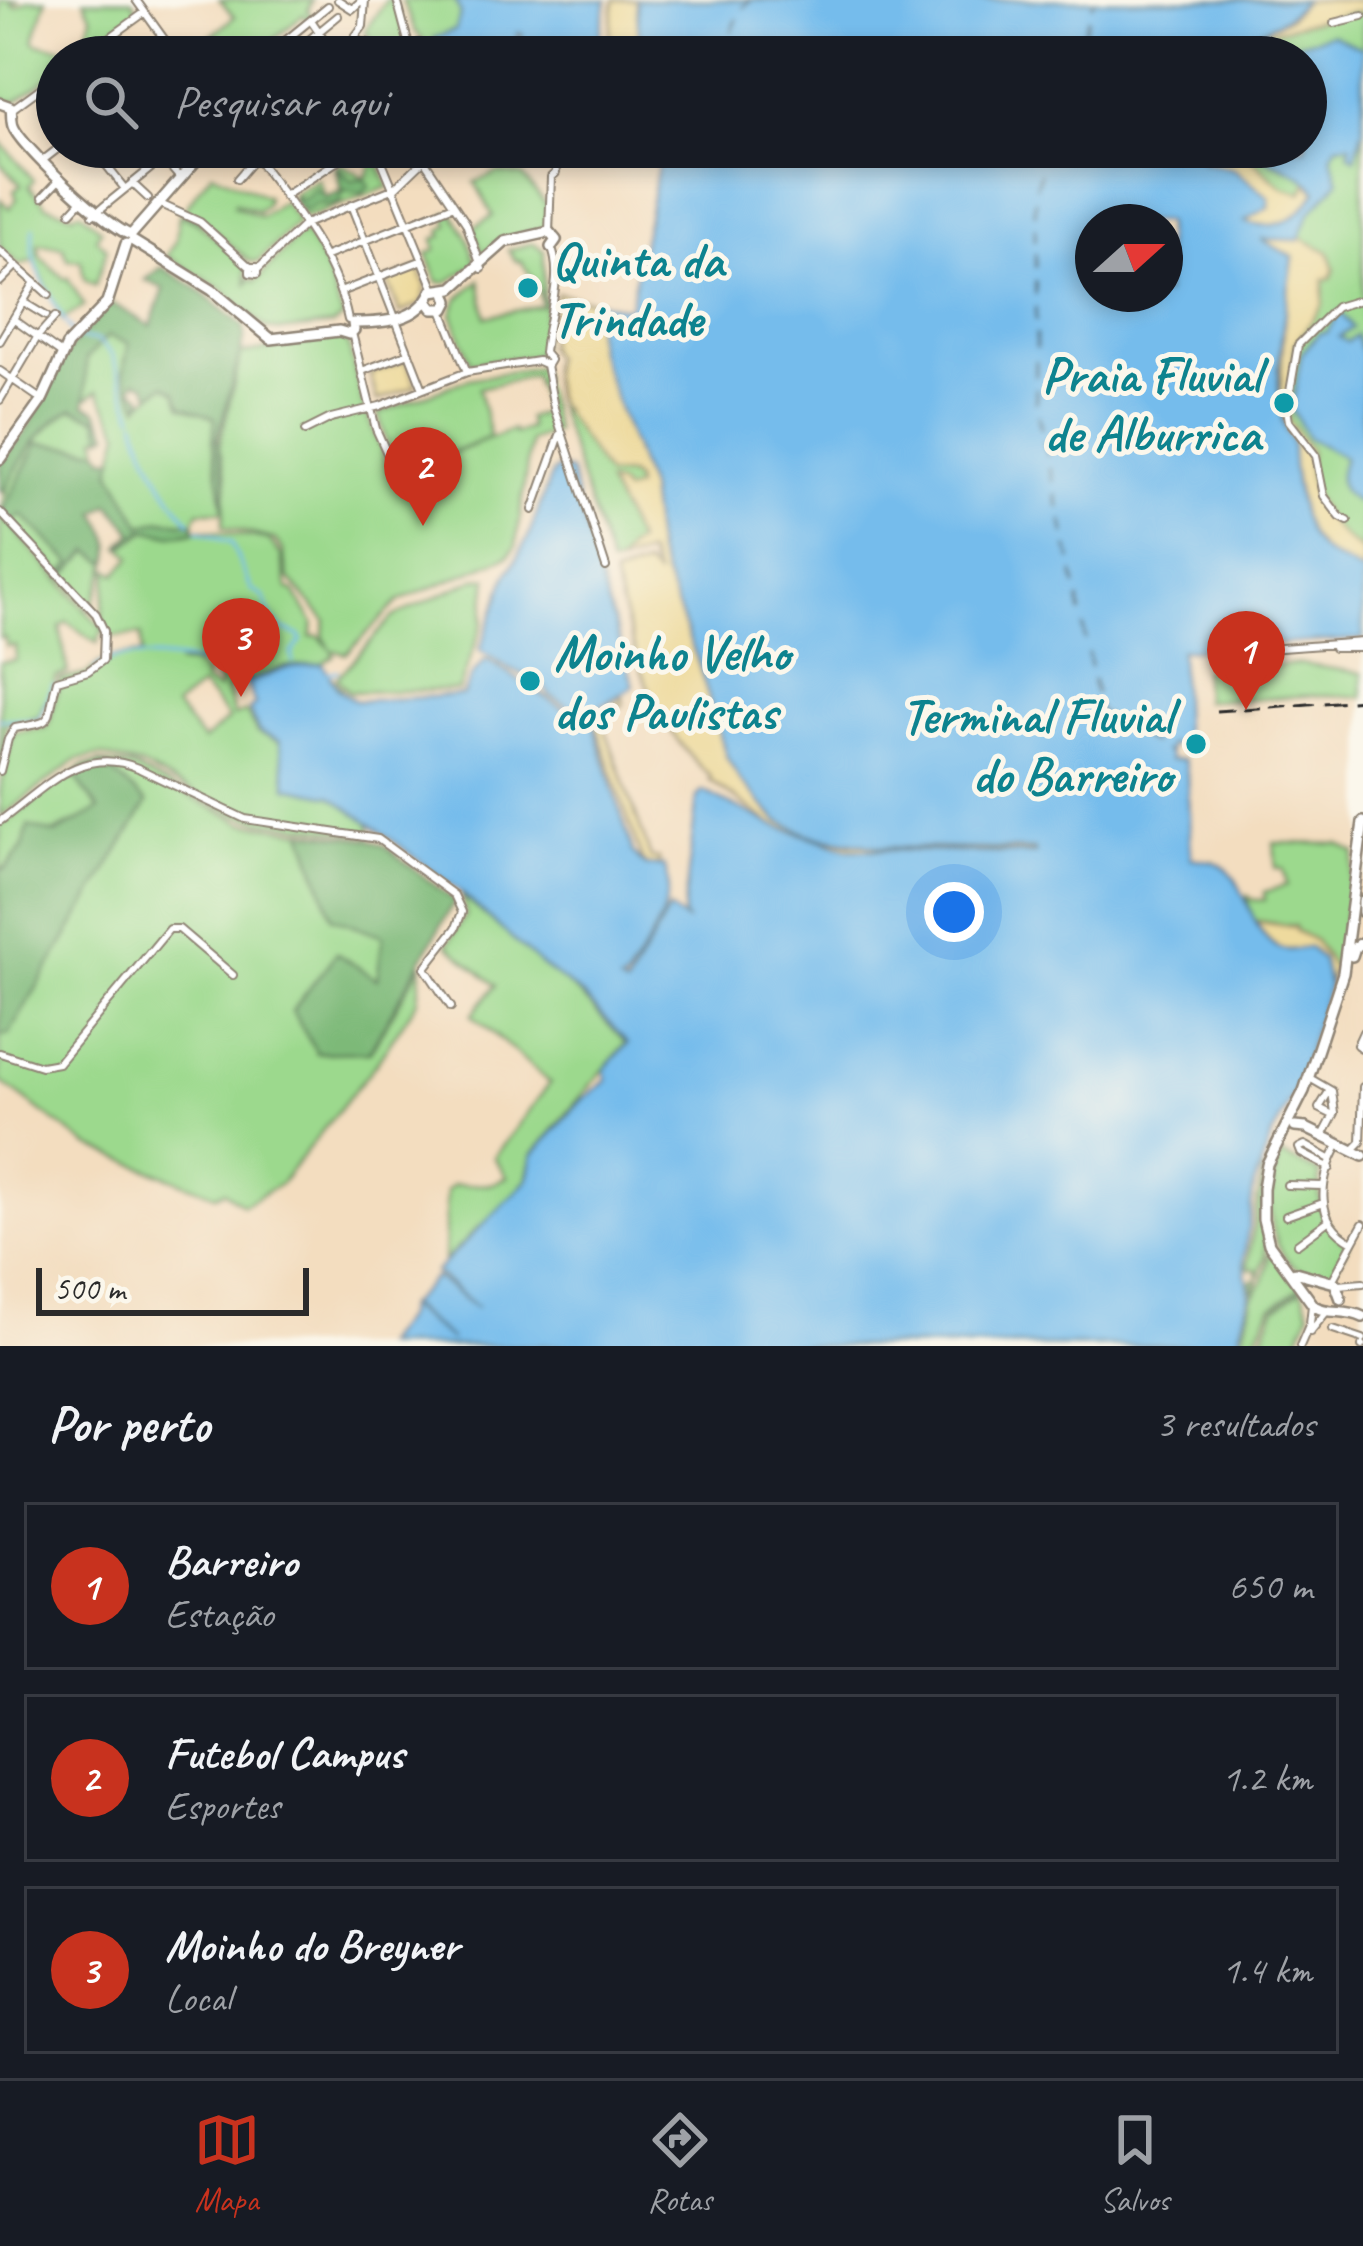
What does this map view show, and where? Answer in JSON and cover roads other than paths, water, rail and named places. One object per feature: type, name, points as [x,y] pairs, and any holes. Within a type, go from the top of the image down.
[{"type":"main road","points":[[0,103],[13,112],[16,130],[36,156]]},
{"type":"main road","points":[[13,112],[2,124],[36,157]]},
{"type":"main road","points":[[47,168],[95,214],[212,290],[271,339],[397,321],[435,307],[443,293],[510,240],[546,239]]},
{"type":"main road","points":[[0,459],[42,400],[62,355],[106,303],[128,239],[154,202],[189,168]]},
{"type":"main road","points":[[435,307],[443,293]]},
{"type":"main road","points":[[1363,822],[1350,928],[1335,1000],[1296,1120],[1267,1164],[1263,1219],[1278,1260],[1318,1309],[1363,1315]]},
{"type":"main road","points":[[1363,901],[1363,912]]},
{"type":"main road","points":[[1350,928],[1363,942],[1353,950],[1313,1080],[1274,1160],[1268,1181],[1268,1226],[1279,1255],[1291,1269],[1338,1290],[1363,1315]]},
{"type":"main road","points":[[1296,1120],[1338,1144]]},
{"type":"main road","points":[[1296,1120],[1338,1144],[1359,1150]]},
{"type":"main road","points":[[1310,1299],[1318,1281]]},
{"type":"main road","points":[[1329,1310],[1338,1290]]},
{"type":"street","points":[[136,0],[161,36]]},
{"type":"street","points":[[338,0],[354,8],[363,0]]},
{"type":"street","points":[[356,36],[363,26],[363,0]]},
{"type":"street","points":[[397,0],[417,36]]},
{"type":"street","points":[[291,36],[328,6]]},
{"type":"street","points":[[112,36],[143,13]]},
{"type":"street","points":[[314,36],[338,16]]},
{"type":"street","points":[[1334,23],[1363,16]]},
{"type":"street","points":[[311,20],[322,36]]},
{"type":"street","points":[[406,22],[408,36]]},
{"type":"street","points":[[13,112],[36,93]]},
{"type":"street","points":[[109,168],[154,202],[200,222],[254,268],[305,224],[395,188],[418,168]]},
{"type":"street","points":[[95,214],[151,168]]},
{"type":"street","points":[[172,168],[180,178]]},
{"type":"street","points":[[237,179],[246,168]]},
{"type":"street","points":[[263,168],[305,224],[340,292],[371,409],[395,471]]},
{"type":"street","points":[[284,196],[327,168]]},
{"type":"street","points":[[386,168],[423,260],[443,293]]},
{"type":"street","points":[[430,168],[471,233],[482,263]]},
{"type":"street","points":[[543,168],[551,177]]},
{"type":"street","points":[[555,168],[546,239],[557,266],[543,360],[559,432],[606,567]]},
{"type":"street","points":[[43,196],[60,180]]},
{"type":"street","points":[[71,212],[81,201]]},
{"type":"street","points":[[324,256],[454,205]]},
{"type":"street","points":[[351,206],[424,389]]},
{"type":"street","points":[[0,251],[49,295]]},
{"type":"street","points":[[340,292],[423,260]]},
{"type":"street","points":[[0,282],[16,266]]},
{"type":"street","points":[[0,341],[35,283]]},
{"type":"street","points":[[1348,521],[1324,496],[1316,456],[1289,421],[1287,409],[1298,345],[1336,307],[1363,299]]},
{"type":"street","points":[[0,400],[50,316],[23,302]]},
{"type":"street","points":[[435,307],[467,372]]},
{"type":"street","points":[[13,319],[62,355]]},
{"type":"street","points":[[362,371],[409,353]]},
{"type":"street","points":[[305,431],[467,372],[543,360]]},
{"type":"street","points":[[0,371],[42,400]]},
{"type":"street","points":[[533,511],[559,432]]},
{"type":"street","points":[[0,512],[96,614],[104,631],[103,660],[88,671],[57,680],[47,722],[40,727],[15,728],[0,766]]},
{"type":"street","points":[[1255,650],[1363,645]]},
{"type":"street","points":[[0,821],[85,761],[104,760],[139,769],[244,819],[378,838],[454,895],[462,913],[425,968],[451,1006]]},
{"type":"street","points":[[0,1054],[41,1066],[58,1063],[169,928],[179,929],[233,975]]},
{"type":"street","points":[[1363,1033],[1357,1045],[1363,1049]]},
{"type":"street","points":[[1313,1080],[1330,1090]]},
{"type":"street","points":[[1330,1090],[1319,1108],[1347,1123]]},
{"type":"street","points":[[1324,1134],[1334,1114],[1330,1090]]},
{"type":"street","points":[[1359,1150],[1363,1092]]},
{"type":"street","points":[[1338,1144],[1322,1186],[1323,1204],[1328,1221],[1353,1242]]},
{"type":"street","points":[[1286,1185],[1322,1186]]},
{"type":"street","points":[[1286,1216],[1323,1204]]},
{"type":"street","points":[[1298,1244],[1328,1221]]},
{"type":"street","points":[[1338,1290],[1363,1224]]},
{"type":"street","points":[[1338,1290],[1359,1284]]},
{"type":"street","points":[[1302,1346],[1310,1323],[1310,1299]]},
{"type":"street","points":[[1302,1346],[1320,1316],[1329,1310]]},
{"type":"street","points":[[1333,1329],[1363,1343]]},
{"type":"water","points":[[455,0],[607,0],[600,36],[439,36],[455,30],[461,14]]},
{"type":"water","points":[[636,0],[1304,0],[1252,36],[639,36]]},
{"type":"water","points":[[1331,34],[1363,49],[1363,128],[1355,158],[1349,154],[1350,144],[1337,145],[1331,155],[1339,181],[1309,214],[1299,240],[1261,239],[1293,257],[1278,378],[1302,515],[1321,550],[1363,574],[1363,639],[1180,650],[1183,745],[1168,745],[1169,760],[1184,760],[1187,772],[1191,858],[1227,869],[1268,940],[1278,948],[1309,947],[1322,960],[1328,986],[1296,1089],[1254,1185],[1244,1260],[1250,1295],[1237,1346],[382,1346],[405,1316],[406,1306],[451,1340],[408,1305],[435,1277],[477,1308],[435,1272],[528,1180],[533,1155],[583,1099],[607,1081],[605,1069],[628,1043],[581,994],[542,966],[456,888],[331,796],[287,787],[280,741],[259,732],[249,709],[255,705],[247,684],[222,667],[251,681],[290,667],[323,664],[338,689],[355,701],[463,695],[486,659],[569,712],[591,715],[633,853],[645,866],[664,866],[668,880],[664,910],[642,954],[620,983],[626,987],[669,909],[687,922],[683,916],[697,797],[703,791],[773,825],[848,849],[1035,854],[1035,850],[881,847],[813,836],[778,821],[740,780],[727,758],[697,659],[656,553],[648,488],[598,351],[599,302],[630,305],[658,168],[1230,168],[1269,197],[1269,207],[1245,221],[1268,225],[1286,221],[1302,209],[1317,191],[1287,168],[1327,168],[1327,36],[1323,36]]},
{"type":"water","points":[[1340,311],[1352,328],[1339,337],[1347,342],[1356,335],[1363,358],[1363,505],[1341,486],[1344,457],[1308,438],[1292,409],[1301,354],[1319,333],[1327,332]]},
{"type":"water","points":[[558,468],[570,471],[634,686],[592,711],[573,709],[550,695],[539,680],[511,670],[480,650],[507,575]]},
{"type":"waterway","points":[[34,228],[38,268],[72,333]]},
{"type":"waterway","points":[[78,338],[98,341],[112,355],[134,416]]},
{"type":"waterway","points":[[136,420],[157,474],[190,522]]},
{"type":"waterway","points":[[198,530],[231,543],[252,590],[264,597],[271,616],[281,628],[300,636],[293,662]]},
{"type":"waterway","points":[[95,669],[112,659],[137,657],[190,661],[231,671]]},
{"type":"waterway","points":[[328,673],[338,671]]},
{"type":"waterway","points":[[0,719],[39,720],[53,684]]},
{"type":"railway","points":[[1216,711],[1363,700]]},
{"type":"place","name":"Quinta da Trindade","points":[[528,288]]},
{"type":"place","name":"Praia Fluvial de Alburrica","points":[[1284,403]]},
{"type":"place","name":"Futebol Campus","points":[[423,526]]},
{"type":"place","name":"Moinho Velho dos Paulistas","points":[[530,681]]},
{"type":"place","name":"Moinho do Breyner","points":[[241,697]]},
{"type":"place","name":"Barreiro","points":[[1246,710]]},
{"type":"place","name":"Terminal Fluvial do Barreiro","points":[[1196,744]]}]
